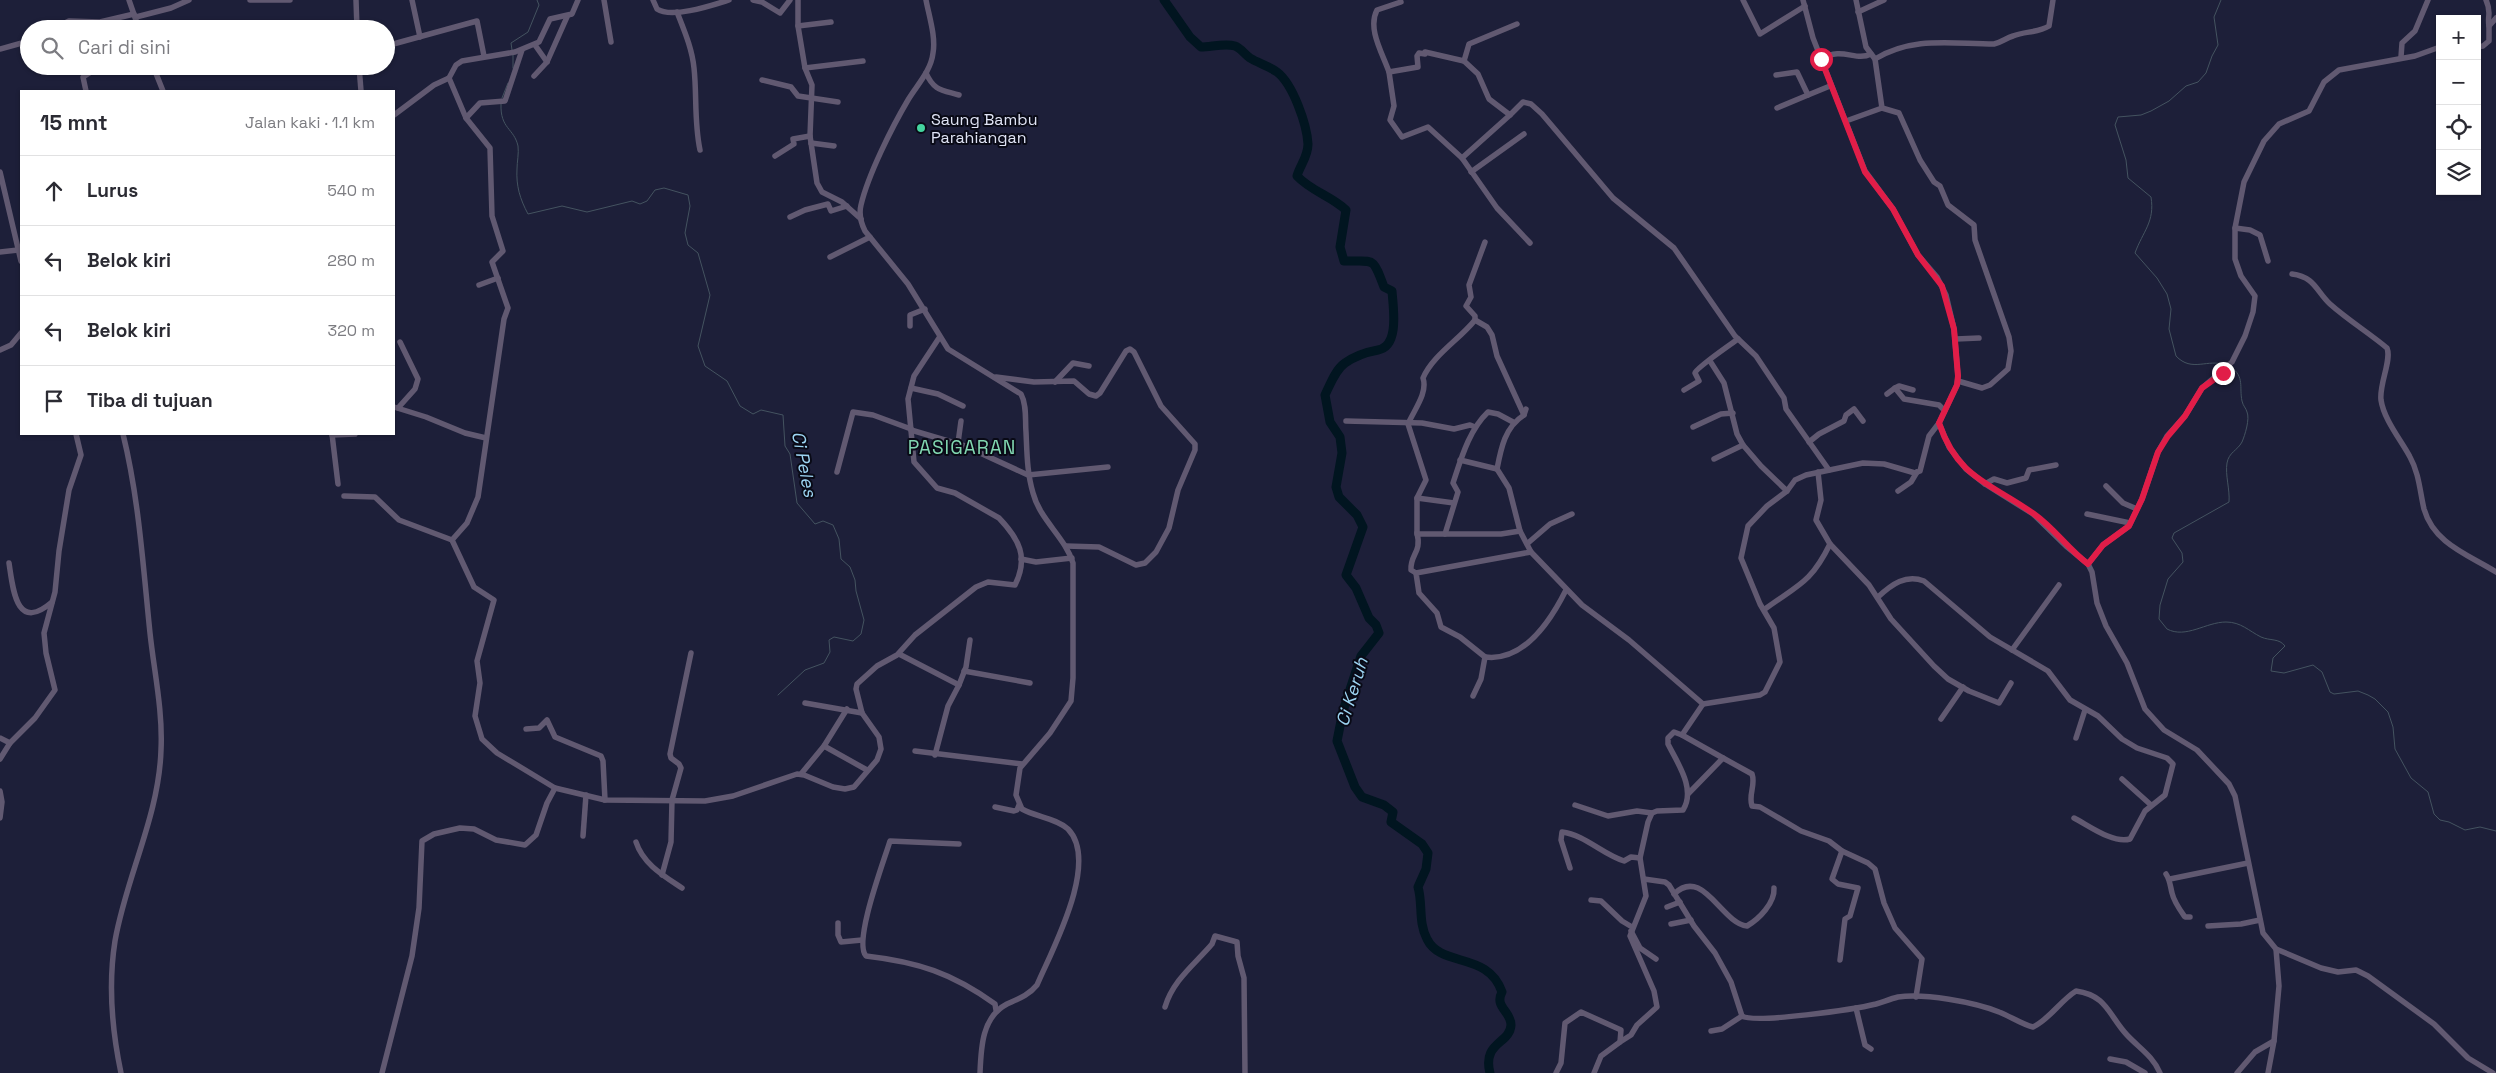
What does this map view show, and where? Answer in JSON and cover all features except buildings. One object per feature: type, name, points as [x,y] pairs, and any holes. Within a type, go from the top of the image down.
[{"type":"street","points":[[129,0],[136,20]]},
{"type":"street","points":[[121,20],[172,8],[189,0]]},
{"type":"street","points":[[250,0],[290,0]]},
{"type":"street","points":[[356,0],[357,20]]},
{"type":"street","points":[[412,0],[420,36]]},
{"type":"street","points":[[395,113],[434,85],[449,78],[456,65],[462,61],[518,51],[535,45],[542,38],[551,18],[567,17],[575,12],[578,0]]},
{"type":"street","points":[[604,0],[611,42]]},
{"type":"street","points":[[654,0],[661,11],[677,12],[710,6],[729,0]]},
{"type":"street","points":[[752,0],[762,2],[780,13],[790,0]]},
{"type":"street","points":[[798,0],[798,26],[805,68],[812,85],[810,139],[819,188],[825,194],[847,206],[861,219]]},
{"type":"street","points":[[926,0],[934,52],[926,73],[908,101],[876,165],[860,206],[861,219],[864,229],[908,284],[925,309],[939,338],[954,354],[1016,390],[1023,399],[1028,475],[1035,500],[1072,558],[1074,629],[1071,701],[1050,733],[1022,764],[1016,795],[1019,804],[1026,812],[1060,823],[1069,831],[1077,847],[1078,873],[1071,903],[1037,985],[1031,992],[996,1010],[985,1026],[980,1073]]},
{"type":"street","points":[[1744,0],[1760,34],[1804,3],[1830,86],[1846,121],[1865,172],[1893,209],[1918,255],[1942,286],[1956,339],[1958,381],[1939,423],[1929,436],[1922,469],[1911,482],[1898,491]]},
{"type":"street","points":[[1856,0],[1866,48],[1875,59],[1882,108]]},
{"type":"street","points":[[1858,12],[1884,0]]},
{"type":"street","points":[[1875,59],[1889,51],[1911,44],[1926,42],[1994,44],[2004,42],[2013,36],[2037,31],[2049,26],[2053,0]]},
{"type":"street","points":[[2401,57],[2402,43],[2415,30],[2428,0]]},
{"type":"street","points":[[2481,46],[2489,41],[2488,21],[2491,11],[2486,0]]},
{"type":"street","points":[[1401,2],[1377,10],[1374,16],[1373,29],[1389,72],[1394,106],[1390,120],[1402,137],[1428,127],[1462,158],[1502,214],[1530,243]]},
{"type":"street","points":[[677,12],[688,39],[694,67],[696,128],[700,150]]},
{"type":"street","points":[[534,76],[547,62],[567,17]]},
{"type":"street","points":[[2489,26],[2496,18]]},
{"type":"street","points":[[395,43],[477,21],[484,56]]},
{"type":"street","points":[[798,26],[830,22]]},
{"type":"street","points":[[1464,61],[1471,42],[1490,37],[1517,24]]},
{"type":"street","points":[[0,49],[20,43]]},
{"type":"street","points":[[535,45],[547,62]]},
{"type":"street","points":[[2088,564],[2103,545],[2130,522],[2156,459],[2168,436],[2185,416],[2202,388],[2223,373],[2232,362],[2250,323],[2255,296],[2241,276],[2235,259],[2235,228],[2240,194],[2248,171],[2271,132],[2288,118],[2309,111],[2324,82],[2339,70],[2401,57],[2415,56],[2436,48]]},
{"type":"street","points":[[466,118],[480,103],[506,100],[518,51]]},
{"type":"street","points":[[1389,72],[1418,67],[1416,56],[1419,53],[1425,54],[1425,52],[1464,61],[1478,74],[1489,99],[1510,115]]},
{"type":"street","points":[[1821,59],[1829,54],[1841,52],[1859,57],[1871,54]]},
{"type":"street","points":[[805,68],[863,61]]},
{"type":"street","points":[[1776,76],[1798,72],[1808,95]]},
{"type":"street","points":[[926,73],[931,85],[935,88],[959,95]]},
{"type":"street","points":[[86,75],[83,77],[86,90]]},
{"type":"street","points":[[157,75],[163,90]]},
{"type":"street","points":[[359,75],[360,90]]},
{"type":"street","points":[[449,78],[466,118],[490,148],[492,216],[503,251],[492,262],[508,311],[504,319],[476,505],[467,524],[452,540]]},
{"type":"street","points":[[762,80],[790,86],[796,95],[838,102]]},
{"type":"street","points":[[1777,108],[1830,86]]},
{"type":"street","points":[[1462,158],[1523,102],[1527,102],[1542,114],[1613,198],[1674,248],[1738,338],[1756,356],[1784,398],[1786,410],[1828,470]]},
{"type":"street","points":[[1846,121],[1882,108],[1899,114],[1920,160],[1934,182],[1940,186],[1948,206],[1974,225],[1978,252],[2010,336],[2011,363],[2003,375],[1982,388],[1958,381]]},
{"type":"street","points":[[1471,172],[1524,134]]},
{"type":"street","points":[[775,156],[794,144],[793,139],[810,139],[834,146]]},
{"type":"street","points":[[0,172],[20,257]]},
{"type":"street","points":[[790,217],[805,210],[828,204],[831,210],[847,206]]},
{"type":"street","points":[[2235,228],[2250,230],[2260,235],[2268,261]]},
{"type":"street","points":[[830,257],[870,237]]},
{"type":"street","points":[[1485,242],[1469,285],[1471,297],[1466,306],[1475,316],[1475,320],[1487,327],[1492,336],[1497,356],[1525,412],[1513,422],[1504,438],[1497,469]]},
{"type":"street","points":[[0,252],[18,250]]},
{"type":"street","points":[[2292,274],[2304,277],[2314,283],[2329,303],[2387,348],[2388,355],[2380,386],[2381,400],[2384,410],[2412,459],[2430,524],[2450,545],[2471,560],[2496,572]]},
{"type":"street","points":[[478,285],[498,278]]},
{"type":"street","points":[[910,326],[911,314],[925,309]]},
{"type":"street","points":[[1475,320],[1429,365],[1424,378],[1426,384],[1408,424],[1426,480],[1417,498],[1419,546],[1411,562],[1411,570],[1416,573],[1531,552]]},
{"type":"street","points":[[0,350],[11,346],[20,334]]},
{"type":"street","points":[[801,774],[833,787],[844,789],[854,787],[877,760],[881,749],[879,736],[862,713],[856,689],[857,684],[877,666],[899,654],[915,635],[976,587],[988,582],[1015,585],[1020,571],[1019,542],[999,518],[954,493],[937,488],[914,462],[908,399],[914,376],[939,338]]},
{"type":"street","points":[[1684,390],[1699,381],[1694,373],[1697,367],[1710,361],[1738,338]]},
{"type":"street","points":[[1956,339],[1980,338]]},
{"type":"street","points":[[400,342],[418,379],[415,389],[396,408],[465,434],[486,438]]},
{"type":"street","points":[[994,377],[1034,382],[1076,382],[1092,395],[1098,395],[1126,351],[1132,350],[1161,406],[1195,447],[1178,490],[1169,528],[1156,552],[1145,563],[1136,565],[1099,547],[1066,546]]},
{"type":"street","points":[[1710,361],[1724,384],[1738,434],[1743,444],[1761,466],[1787,491]]},
{"type":"street","points":[[1054,382],[1073,363],[1089,366]]},
{"type":"street","points":[[1887,394],[1899,386],[1913,390]]},
{"type":"street","points":[[911,388],[938,394],[963,406]]},
{"type":"street","points":[[1895,388],[1904,400],[1939,405],[1944,410]]},
{"type":"street","points":[[1809,442],[1844,420],[1846,415],[1854,409],[1862,421]]},
{"type":"street","points":[[836,472],[852,412],[886,419],[958,444],[1028,475],[1108,466]]},
{"type":"street","points":[[1445,534],[1458,492],[1453,483],[1460,460],[1475,427],[1488,412],[1498,414],[1513,422]]},
{"type":"street","points":[[1693,428],[1721,414],[1733,413]]},
{"type":"street","points":[[958,444],[961,421]]},
{"type":"street","points":[[1346,421],[1435,424],[1454,428],[1470,425],[1475,427]]},
{"type":"street","points":[[1939,423],[1956,458],[1985,484],[2034,514],[2066,546],[2088,564],[2092,572],[2097,603],[2106,626],[2127,663],[2145,709],[2164,730],[2197,750],[2229,784],[2235,796],[2263,933],[2276,949],[2321,968],[2338,972],[2356,970],[2368,976],[2434,1024],[2468,1058],[2493,1073]]},
{"type":"street","points":[[0,759],[10,743],[35,718],[54,693],[55,686],[44,644],[44,633],[52,602],[69,490],[82,455],[76,435]]},
{"type":"street","points":[[121,1073],[112,1016],[111,979],[115,940],[156,791],[161,750],[144,564],[132,470],[123,435]]},
{"type":"street","points":[[332,435],[338,484]]},
{"type":"street","points":[[1714,459],[1743,444]]},
{"type":"street","points":[[1460,460],[1497,469],[1509,488],[1520,531],[1528,543],[1531,552],[1566,590],[1703,704],[1753,697],[1764,692],[1780,662],[1774,628],[1741,558],[1742,544],[1748,526],[1767,506],[1787,491],[1795,480],[1818,472],[1863,463],[1884,464],[1909,472],[1918,472]]},
{"type":"street","points":[[1985,484],[1994,479],[2007,483],[2026,478],[2029,470],[2056,465]]},
{"type":"street","points":[[1818,472],[1821,500],[1816,520],[1830,544],[1878,597],[1887,614],[1918,651],[1948,679],[1999,703],[2011,683]]},
{"type":"street","points":[[2106,486],[2123,503],[2136,510]]},
{"type":"street","points":[[344,496],[375,497],[399,520],[452,540],[474,587],[494,600],[477,661],[480,683],[475,716],[482,739],[497,752],[554,788],[606,800],[705,801],[733,796],[801,774],[824,746],[847,709]]},
{"type":"street","points":[[1417,498],[1454,503]]},
{"type":"street","points":[[1528,543],[1550,524],[1572,514]]},
{"type":"street","points":[[2087,514],[2130,522]]},
{"type":"street","points":[[1417,533],[1501,534],[1520,531]]},
{"type":"street","points":[[1764,609],[1807,580],[1818,567],[1830,544]]},
{"type":"street","points":[[1021,559],[1036,562],[1072,558]]},
{"type":"street","points":[[9,563],[14,594],[21,608],[29,613],[38,613],[52,602]]},
{"type":"street","points":[[1416,573],[1419,592],[1437,613],[1441,627],[1460,637],[1486,657],[1503,656],[1527,644],[1547,623],[1566,590]]},
{"type":"street","points":[[1878,597],[1892,584],[1914,577],[1939,592],[1976,627],[2048,671],[2070,700],[2098,716],[2122,740],[2171,762],[2165,795],[2145,811],[2134,834],[2125,841],[2108,835],[2074,818]]},
{"type":"street","points":[[2012,650],[2060,585]]},
{"type":"street","points":[[935,754],[948,706],[960,685],[970,640]]},
{"type":"street","points":[[662,875],[671,842],[672,800],[680,768],[679,764],[671,758],[670,754],[690,653]]},
{"type":"street","points":[[899,654],[960,685]]},
{"type":"street","points":[[1473,696],[1481,679],[1486,657]]},
{"type":"street","points":[[964,671],[1030,683]]},
{"type":"street","points":[[1941,719],[1963,687]]},
{"type":"street","points":[[805,703],[862,713]]},
{"type":"street","points":[[1682,736],[1703,704]]},
{"type":"street","points":[[2076,738],[2085,710]]},
{"type":"street","points":[[526,729],[539,728],[547,720],[555,737],[601,756],[604,761],[606,800]]},
{"type":"street","points":[[1575,805],[1608,816],[1637,811],[1652,813],[1683,810],[1689,800],[1685,779],[1668,744],[1668,738],[1674,732],[1752,774],[1754,781],[1750,800],[1752,806],[1771,812],[1801,831],[1829,841],[1842,851],[1868,863],[1875,869],[1884,903],[1895,928],[1922,959],[1916,997]]},
{"type":"street","points":[[0,738],[10,743]]},
{"type":"street","points":[[824,746],[867,770]]},
{"type":"street","points":[[915,751],[1022,764]]},
{"type":"street","points":[[1688,794],[1723,758]]},
{"type":"street","points":[[2122,779],[2152,805]]},
{"type":"street","points":[[382,1073],[412,956],[419,908],[421,844],[434,834],[460,828],[474,830],[511,845],[524,845],[536,835],[547,802],[554,788]]},
{"type":"street","points":[[0,791],[2,802],[0,818]]},
{"type":"street","points":[[583,836],[586,795]]},
{"type":"street","points":[[995,807],[1014,811],[1017,810],[1019,804]]},
{"type":"street","points":[[1594,1073],[1601,1056],[1631,1035],[1637,1024],[1656,1010],[1658,1004],[1631,941],[1631,929],[1644,903],[1646,889],[1640,858],[1648,822],[1652,813]]},
{"type":"street","points":[[1570,868],[1561,840],[1562,832],[1571,833],[1615,859],[1624,861],[1630,857],[1640,858]]},
{"type":"street","points":[[959,844],[890,841],[864,920],[863,952],[866,956],[907,961],[940,972],[979,992],[995,1004],[996,1010]]},
{"type":"street","points":[[636,842],[640,853],[662,875],[682,888]]},
{"type":"street","points":[[1840,960],[1845,919],[1850,916],[1858,888],[1838,884],[1832,879],[1842,851]]},
{"type":"street","points":[[2170,880],[2248,863]]},
{"type":"street","points":[[2166,874],[2170,880],[2176,904],[2185,917],[2190,917]]},
{"type":"street","points":[[1644,879],[1665,882],[1680,902],[1715,953],[1731,982],[1742,1016]]},
{"type":"street","points":[[1674,894],[1688,885],[1699,889],[1736,920],[1747,926],[1772,901],[1774,888]]},
{"type":"street","points":[[1591,900],[1601,901],[1631,929],[1640,948],[1656,959]]},
{"type":"street","points":[[1667,907],[1680,902]]},
{"type":"street","points":[[1672,924],[1691,920]]},
{"type":"street","points":[[2208,926],[2241,924],[2260,920]]},
{"type":"street","points":[[838,923],[838,935],[841,942],[862,940]]},
{"type":"street","points":[[1165,1007],[1168,996],[1176,984],[1212,944],[1215,936],[1237,942],[1238,956],[1244,978],[1245,1073]]},
{"type":"street","points":[[2268,1073],[2274,1041],[2279,986],[2276,949]]},
{"type":"street","points":[[1742,1016],[1754,1020],[1789,1018],[1856,1008],[1898,997],[1916,997],[1970,1002],[1998,1011],[2033,1027],[2042,1023],[2065,998],[2076,991],[2084,992],[2099,1000],[2112,1012],[2124,1032],[2155,1061],[2160,1073]]},
{"type":"street","points":[[1856,1008],[1865,1045],[1870,1049]]},
{"type":"street","points":[[1556,1073],[1561,1062],[1565,1022],[1576,1013],[1584,1013],[1618,1027],[1621,1030],[1620,1042]]},
{"type":"street","points":[[1711,1032],[1722,1029],[1742,1016]]},
{"type":"street","points":[[2237,1073],[2255,1052],[2274,1041]]},
{"type":"street","points":[[2110,1059],[2126,1062],[2146,1073]]},
{"type":"waterway","name":"Ci Peles","points":[[512,50],[511,43],[528,32],[539,5],[537,0]]},
{"type":"waterway","name":"Ci Keruh","points":[[1164,0],[1190,37],[1201,47],[1235,46],[1250,58],[1274,70],[1283,78],[1294,95],[1307,136],[1307,153],[1297,176],[1308,186],[1346,210],[1340,247],[1344,261],[1371,262],[1377,270],[1384,287],[1392,291],[1394,325],[1390,341],[1385,347],[1353,358],[1341,366],[1325,395],[1330,422],[1340,437],[1342,453],[1336,487],[1339,497],[1357,515],[1363,527],[1346,575],[1356,588],[1369,618],[1376,625],[1379,633],[1361,656],[1343,711],[1337,741],[1355,787],[1362,797],[1384,805],[1393,812],[1391,822],[1422,844],[1428,853],[1426,869],[1418,887],[1422,926],[1427,939],[1434,948],[1443,954],[1486,970],[1495,979],[1502,992],[1500,1002],[1511,1025],[1506,1036],[1493,1049],[1490,1055],[1490,1073]]},
{"type":"waterway","points":[[2221,0],[2214,17],[2218,45],[2206,73],[2198,82],[2186,86],[2169,101],[2141,115],[2118,117],[2115,125],[2126,160],[2128,178],[2151,197],[2150,220],[2135,253],[2157,278],[2167,294],[2171,309],[2169,329],[2176,356],[2188,364],[2219,363],[2225,365]]},
{"type":"waterway","name":"Ci Peles","points":[[513,54],[513,68]]},
{"type":"waterway","name":"Ci Peles","points":[[502,98],[508,83]]},
{"type":"waterway","name":"Ci Peles","points":[[501,104],[501,112],[505,124],[514,135],[518,146],[518,187],[528,214],[562,206],[587,212],[632,201],[640,204],[647,201],[655,190],[664,188],[688,195],[690,206],[685,233],[688,245],[698,253],[710,295],[698,346],[705,366],[727,381],[740,406],[753,414],[761,410],[783,415],[785,446],[790,454],[797,503],[815,524],[823,521],[833,525],[839,539],[841,559],[850,567],[855,580],[864,620],[861,634],[853,641],[834,637],[829,640],[830,652],[824,663],[805,670],[778,695]]},
{"type":"waterway","points":[[2231,367],[2240,378],[2241,396],[2248,419],[2242,442],[2229,456],[2227,463],[2229,502],[2174,533],[2172,538],[2182,553],[2183,562],[2168,579],[2160,605],[2159,619],[2167,629],[2174,632],[2189,631],[2226,622],[2245,627],[2261,637],[2283,643],[2285,646],[2273,658],[2271,671],[2284,673],[2313,665],[2322,672],[2330,692],[2334,694],[2358,691],[2375,699],[2388,712],[2393,727],[2395,749],[2411,778],[2428,792],[2434,814],[2440,820],[2465,830],[2480,827],[2496,831]]},
{"type":"place","name":"Saung Bambu Parahiangan","points":[[921,128]]},
{"type":"district","name":"PASIGARAN","points":[[962,447]]},
{"type":"route","points":[[1821,59],[1865,172],[1879,188],[1893,209],[1921,260],[1937,277],[1949,307],[1954,329],[1958,381],[1939,423],[1944,438],[1956,458],[1966,469],[1998,493],[2034,514],[2076,555],[2088,564],[2103,545],[2129,526],[2142,499],[2158,452],[2194,403],[2202,388],[2223,373]]}]
